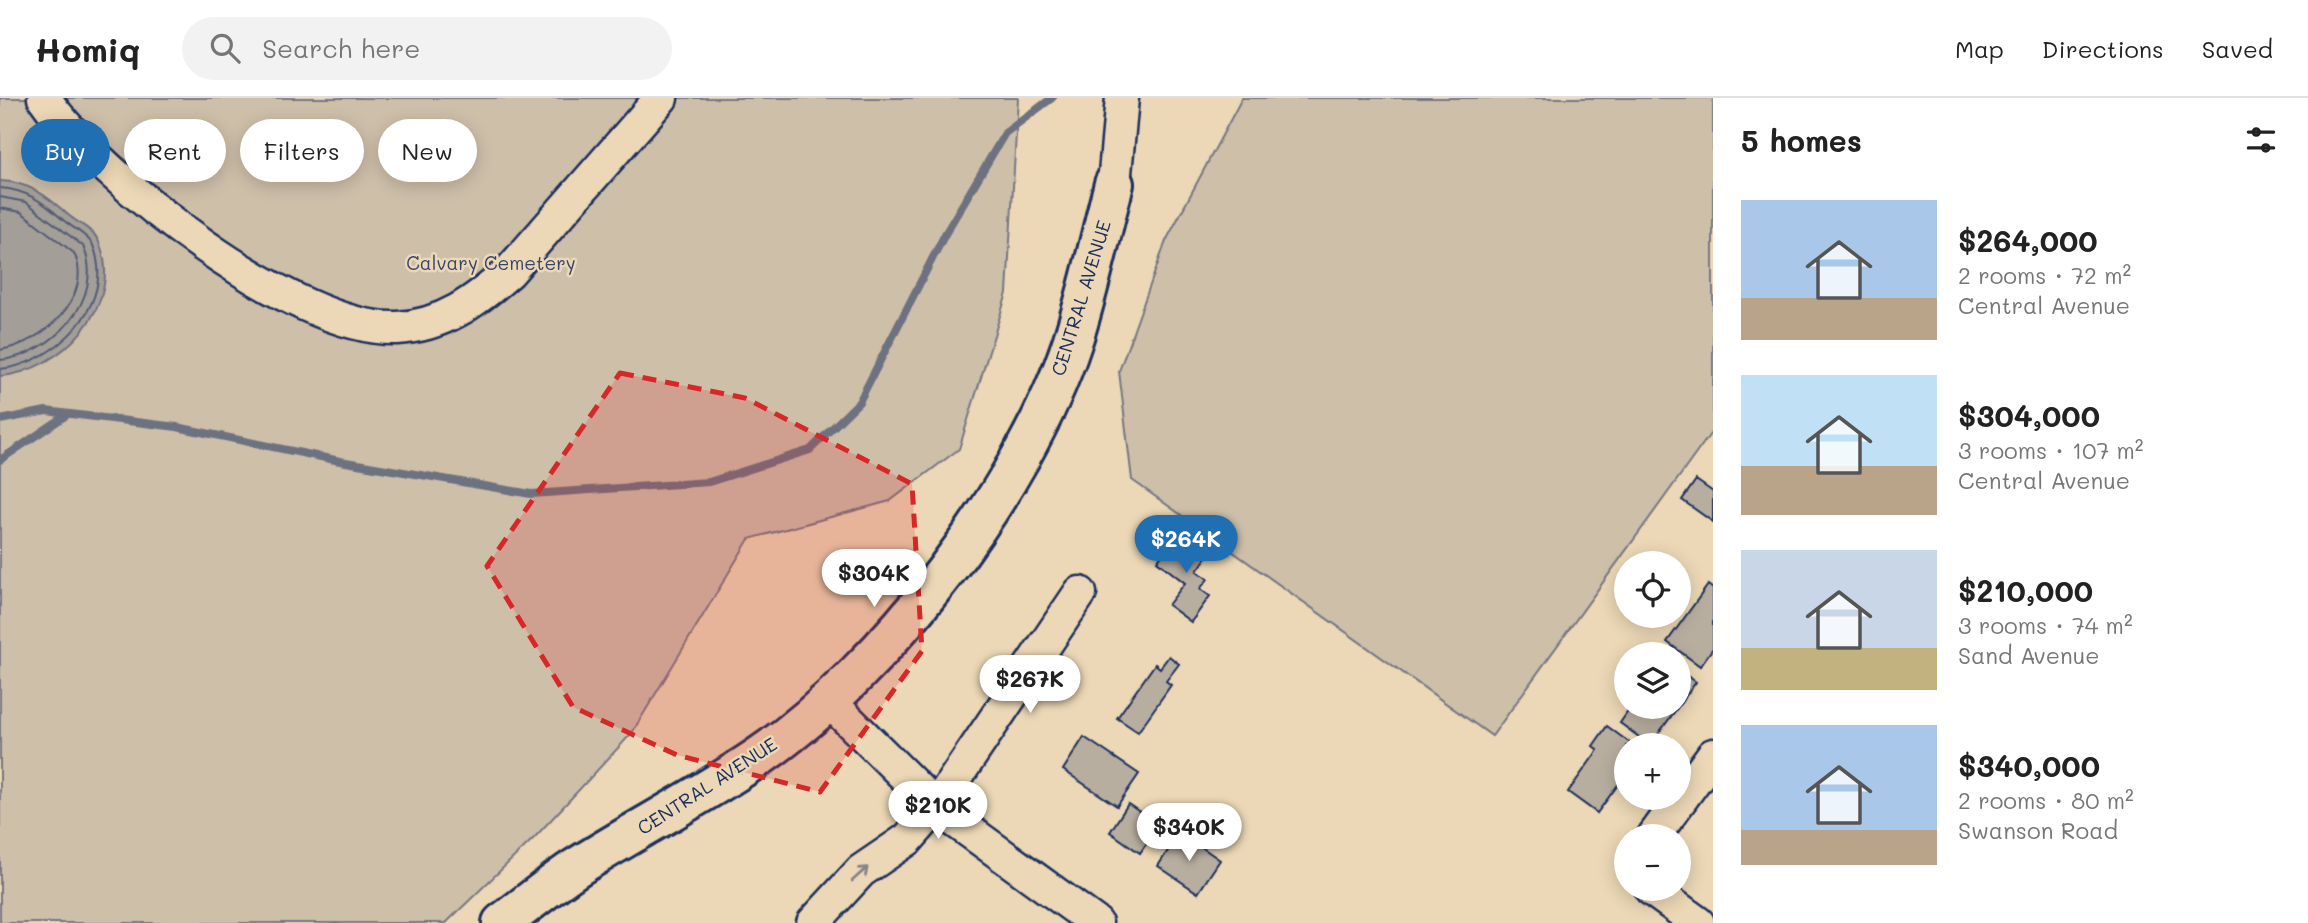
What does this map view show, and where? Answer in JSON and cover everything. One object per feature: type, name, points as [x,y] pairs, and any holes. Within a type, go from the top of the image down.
[{"type":"main road","name":"CENTRAL AVENUE","points":[[502,923],[572,870],[760,755],[829,701],[947,569],[1002,488],[1048,403],[1072,344],[1114,184]]},
{"type":"street","points":[[44,98],[97,159],[169,219],[214,250],[295,299],[327,313],[363,325],[396,328],[427,324],[456,313],[509,272],[661,98]]},
{"type":"street","name":"CENTRAL AVENUE","points":[[1114,184],[1122,98]]},
{"type":"street","points":[[813,923],[861,871],[908,839],[936,807],[1080,593]]},
{"type":"street","points":[[829,701],[936,807],[1096,923]]},
{"type":"street","points":[[1663,824],[1713,755]]},
{"type":"street","points":[[1668,901],[1698,923]]},
{"type":"highlighted area","points":[[620,373],[745,398],[912,484],[922,651],[820,792],[677,755],[573,707],[487,566]]},
{"type":"green space","name":"Calvary Cemetery","points":[[0,98],[1018,98],[1007,293],[959,449],[890,501],[749,539],[632,733],[535,837],[446,923],[0,923]]},
{"type":"green space","points":[[1242,98],[1713,98],[1713,430],[1626,551],[1614,551],[1614,567],[1492,736],[1132,480],[1119,371],[1166,241]]},
{"type":"water","points":[[0,181],[19,184],[36,191],[88,229],[98,240],[105,264],[104,287],[96,310],[83,330],[65,348],[45,362],[23,372],[0,376]]},
{"type":"building","points":[[1696,480],[1713,492],[1713,522],[1682,500]]},
{"type":"building","points":[[1179,531],[1209,554],[1197,571],[1208,579],[1200,589],[1210,596],[1191,622],[1168,605],[1185,583],[1157,561]]},
{"type":"building","points":[[1708,585],[1713,589],[1713,648],[1700,666],[1691,659],[1691,642],[1667,642],[1677,628],[1691,628],[1691,609]]},
{"type":"building","points":[[1169,656],[1179,664],[1166,681],[1171,685],[1138,732],[1117,718],[1155,664],[1160,668]]},
{"type":"building","points":[[1623,719],[1669,719],[1659,733],[1634,733],[1620,723]]},
{"type":"building","points":[[1607,726],[1616,733],[1614,733],[1614,790],[1597,813],[1568,792],[1598,750],[1593,746]]},
{"type":"building","points":[[1084,737],[1139,774],[1117,806],[1063,770]]},
{"type":"building","points":[[1128,804],[1159,825],[1140,853],[1110,832]]},
{"type":"building","points":[[1180,832],[1220,860],[1198,893],[1158,866]]},
{"type":"waterway","points":[[0,420],[46,411],[177,427],[340,461],[531,494],[709,482],[810,450],[859,402],[945,234],[1005,133],[1052,98]]},
{"type":"waterway","points":[[0,460],[68,414]]}]
